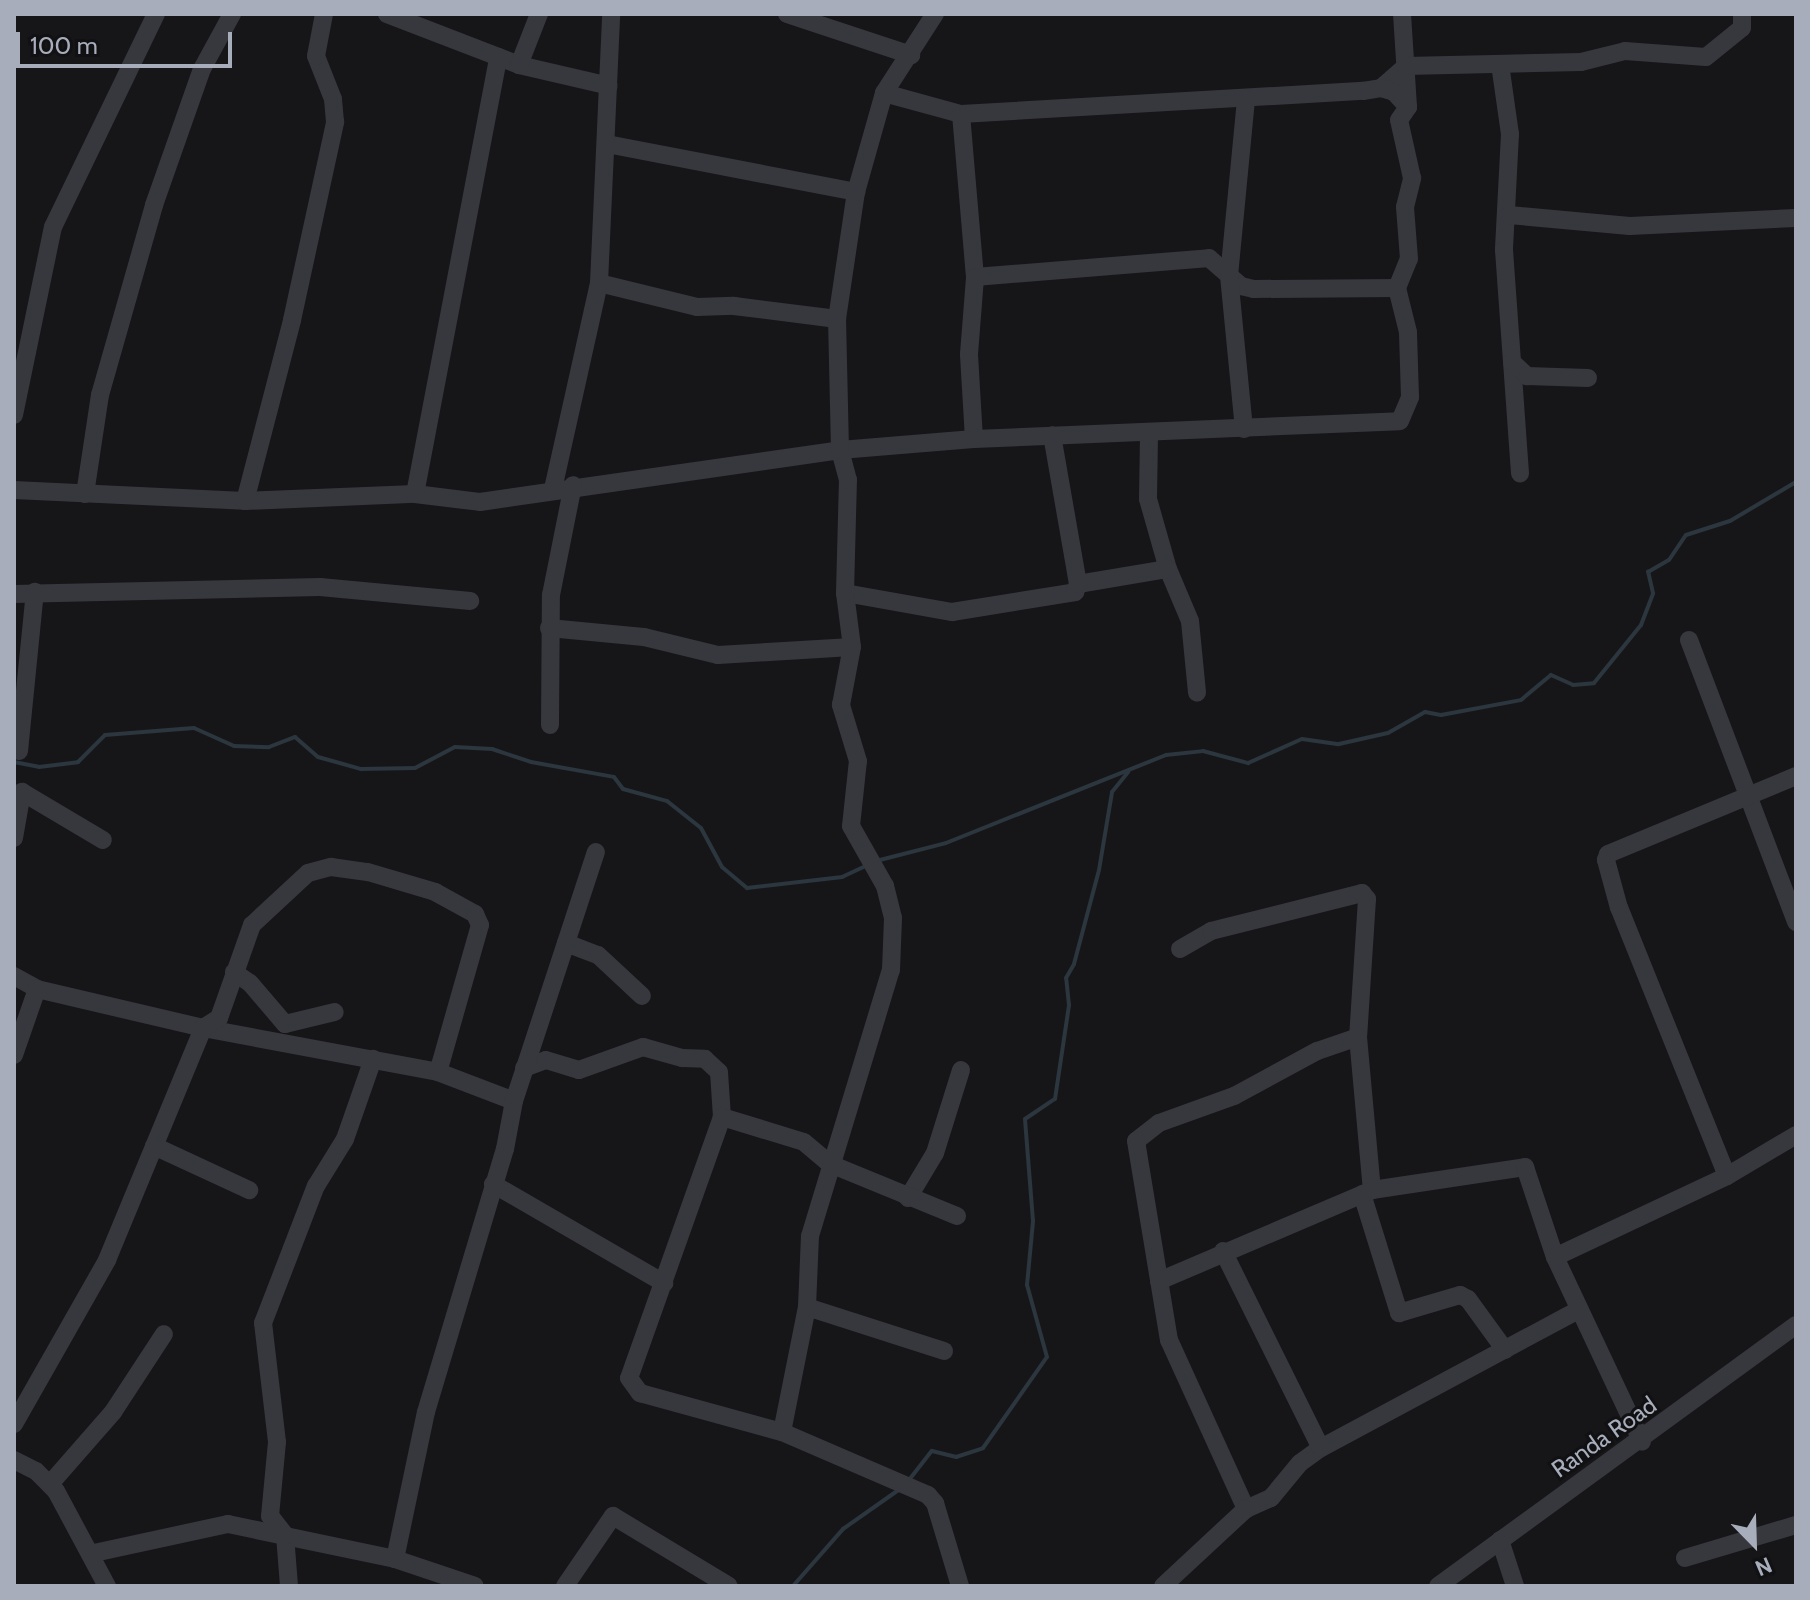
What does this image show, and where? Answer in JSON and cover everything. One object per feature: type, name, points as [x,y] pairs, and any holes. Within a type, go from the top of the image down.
[{"type":"street","points":[[14,415],[53,227],[156,14]]},
{"type":"street","points":[[85,494],[100,395],[156,196],[202,69],[232,14]]},
{"type":"street","points":[[245,501],[292,320],[335,122],[333,99],[316,56],[324,14]]},
{"type":"street","points":[[387,14],[519,65],[609,86]]},
{"type":"street","points":[[519,65],[539,14]]},
{"type":"street","points":[[553,489],[599,283],[611,14]]},
{"type":"street","points":[[787,14],[911,55]]},
{"type":"street","points":[[782,1432],[807,1307],[810,1236],[888,983],[893,918],[885,886],[851,826],[858,761],[841,705],[852,647],[845,593],[848,480],[840,450],[837,319],[856,192],[884,93],[935,14]]},
{"type":"street","points":[[14,490],[245,501],[415,494],[480,502],[573,485],[840,450],[1052,435],[1149,435],[1375,426],[1406,416],[1408,332],[1397,288],[1409,259],[1405,207],[1412,178],[1399,120],[1408,107],[1402,14]]},
{"type":"street","points":[[1381,88],[1406,66],[1581,62],[1625,51],[1706,57],[1742,28],[1749,15]]},
{"type":"street","points":[[415,494],[498,57]]},
{"type":"street","points":[[1500,64],[1510,134],[1509,215],[1504,250],[1520,473]]},
{"type":"street","points":[[884,93],[961,114],[1246,99],[1381,88],[1394,92],[1408,107]]},
{"type":"street","points":[[1244,429],[1229,276],[1237,237],[1246,99]]},
{"type":"street","points":[[961,114],[975,277],[969,354],[974,439]]},
{"type":"street","points":[[607,144],[856,192]]},
{"type":"street","points":[[1509,215],[1630,226],[1796,218]]},
{"type":"street","points":[[975,277],[1209,258],[1241,286],[1276,291],[1397,288]]},
{"type":"street","points":[[599,283],[697,307],[734,306],[837,319]]},
{"type":"street","points":[[1512,362],[1527,376],[1588,378]]},
{"type":"street","points":[[1052,435],[1078,584]]},
{"type":"street","points":[[1149,435],[1148,499],[1168,569],[1190,621],[1197,693]]},
{"type":"street","points":[[550,725],[549,628],[573,485]]},
{"type":"street","points":[[845,593],[952,612],[1068,596],[1078,584],[1168,569]]},
{"type":"street","points":[[14,594],[320,587],[470,601]]},
{"type":"street","points":[[19,751],[35,592]]},
{"type":"street","points":[[549,628],[644,637],[718,655],[852,647]]},
{"type":"street","points":[[1689,640],[1796,922]]},
{"type":"street","points":[[1727,1176],[1619,908],[1606,860],[1608,854],[1796,776]]},
{"type":"street","points":[[14,838],[22,792],[103,840]]},
{"type":"street","points":[[395,1559],[426,1412],[514,1101],[596,852]]},
{"type":"street","points":[[14,1424],[107,1260],[203,1028],[219,1018],[252,925],[318,869],[368,872],[467,907],[480,925],[438,1072]]},
{"type":"street","points":[[1180,949],[1211,931],[1362,893],[1367,899],[1358,1037],[1367,1192],[1399,1313],[1460,1295],[1468,1299],[1505,1350]]},
{"type":"street","points":[[566,943],[598,955],[642,996]]},
{"type":"street","points":[[234,972],[250,983],[285,1024],[335,1012]]},
{"type":"street","points":[[14,976],[37,989],[203,1028],[438,1072],[514,1101]]},
{"type":"street","points":[[14,1055],[37,989]]},
{"type":"street","points":[[1246,1509],[1169,1340],[1136,1141],[1143,1131],[1234,1096],[1317,1051],[1358,1037]]},
{"type":"street","points":[[524,1068],[546,1060],[579,1070],[643,1047],[682,1058],[705,1059],[719,1072],[722,1117],[629,1378],[632,1387],[782,1432],[928,1495],[935,1503],[960,1586]]},
{"type":"street","points":[[289,1586],[285,1535],[270,1516],[277,1442],[263,1323],[316,1186],[345,1139],[373,1059]]},
{"type":"street","points":[[908,1198],[935,1153],[961,1070]]},
{"type":"street","points":[[722,1117],[804,1142],[830,1164],[957,1216]]},
{"type":"street","points":[[1555,1257],[1727,1176],[1796,1135]]},
{"type":"street","points":[[154,1146],[249,1190]]},
{"type":"street","points":[[1159,1281],[1223,1251],[1367,1192],[1525,1167],[1555,1257],[1642,1442]]},
{"type":"street","points":[[493,1184],[664,1283]]},
{"type":"street","points":[[1223,1251],[1321,1448]]},
{"type":"street","points":[[807,1307],[944,1351]]},
{"type":"street","points":[[1163,1586],[1246,1509],[1271,1498],[1300,1463],[1321,1448],[1578,1310]]},
{"type":"street","name":"Randa Road","points":[[1438,1586],[1794,1332]]},
{"type":"street","points":[[50,1484],[113,1412],[164,1334]]},
{"type":"street","points":[[14,1460],[50,1484],[94,1553],[107,1586]]},
{"type":"street","points":[[565,1586],[613,1516],[729,1586]]},
{"type":"street","points":[[94,1553],[211,1525],[285,1535],[395,1559],[475,1586]]},
{"type":"street","points":[[1685,1558],[1796,1525]]},
{"type":"street","points":[[1500,1540],[1515,1586]]},
{"type":"waterway","points":[[876,861],[946,843],[1166,755],[1203,751],[1248,763],[1302,739],[1339,744],[1388,733],[1425,712],[1441,715],[1521,700],[1551,675],[1573,685],[1594,683],[1641,625],[1653,593],[1648,572],[1669,560],[1686,535],[1730,521],[1796,482]]},
{"type":"waterway","points":[[14,762],[39,767],[78,762],[105,735],[194,728],[234,746],[269,747],[295,737],[318,757],[361,769],[415,768],[455,747],[492,749],[531,762],[614,777],[623,789],[667,801],[701,828],[722,867],[747,888],[842,877],[868,865]]},
{"type":"waterway","points":[[909,1480],[932,1451],[956,1457],[983,1448],[1047,1357],[1027,1285],[1033,1221],[1025,1119],[1055,1099],[1069,1005],[1066,978],[1074,964],[1099,870],[1112,792],[1128,772]]},
{"type":"waterway","points":[[793,1586],[843,1529],[900,1489]]}]
